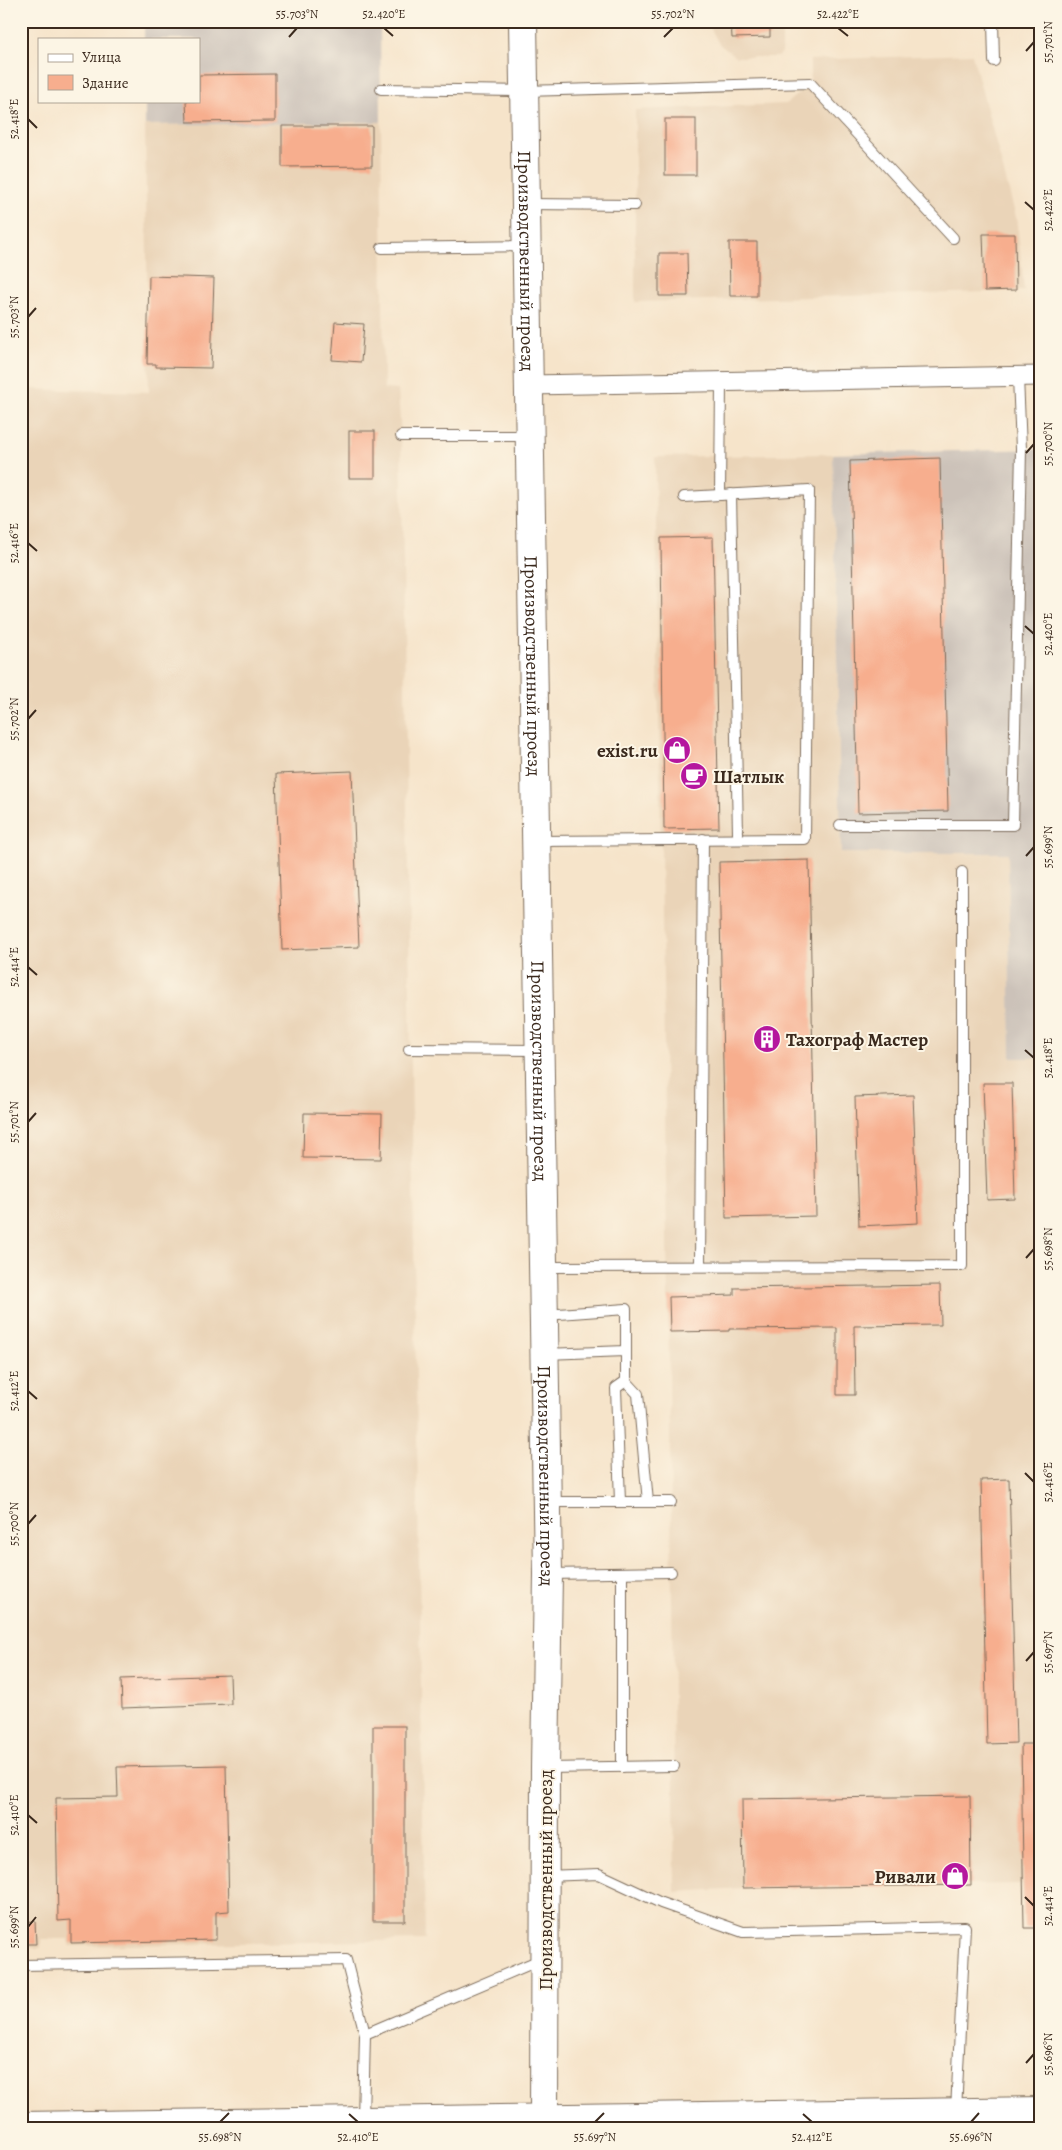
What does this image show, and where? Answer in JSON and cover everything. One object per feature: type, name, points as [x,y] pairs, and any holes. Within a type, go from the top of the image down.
[{"type":"street","name":"Производственный проезд","points":[[523,21],[548,1574],[544,1768],[544,2120]]},
{"type":"street","points":[[529,385],[1041,376]]},
{"type":"street","points":[[21,2126],[363,2120],[544,2120],[1041,2111]]},
{"type":"lane","points":[[993,21],[994,60]]},
{"type":"lane","points":[[381,89],[524,91],[810,83],[953,238]]},
{"type":"lane","points":[[526,204],[635,205]]},
{"type":"lane","points":[[382,248],[527,246]]},
{"type":"lane","points":[[840,825],[1013,825],[1021,449],[1018,377]]},
{"type":"lane","points":[[721,382],[738,834]]},
{"type":"lane","points":[[401,436],[530,436]]},
{"type":"lane","points":[[536,841],[805,839],[809,490],[684,497]]},
{"type":"lane","points":[[700,1265],[703,839]]},
{"type":"lane","points":[[543,1267],[700,1265],[962,1266],[962,872]]},
{"type":"lane","points":[[409,1050],[540,1050]]},
{"type":"lane","points":[[544,1316],[626,1309],[626,1380],[638,1394],[648,1502]]},
{"type":"lane","points":[[544,1354],[626,1352]]},
{"type":"lane","points":[[620,1502],[616,1388],[626,1380]]},
{"type":"lane","points":[[547,1502],[671,1502]]},
{"type":"lane","points":[[548,1574],[671,1572]]},
{"type":"lane","points":[[622,1573],[622,1767]]},
{"type":"lane","points":[[544,1768],[674,1766]]},
{"type":"lane","points":[[545,1876],[599,1874],[661,1903],[743,1932],[965,1927],[956,2112]]},
{"type":"lane","points":[[365,2034],[545,1958]]},
{"type":"lane","points":[[21,1965],[346,1960],[365,2034],[363,2120]]},
{"type":"shaded area","points":[[144,21],[380,21],[381,122],[145,125],[145,102],[200,102],[200,38],[144,38]]},
{"type":"shaded area","points":[[707,21],[782,21],[782,52],[778,57],[736,57],[719,44]]},
{"type":"shaded area","points":[[972,54],[1017,221],[1024,291],[635,302],[635,110],[786,104],[810,83],[810,60]]},
{"type":"shaded area","points":[[381,122],[384,389],[398,390],[401,436],[425,1940],[70,1946],[69,1939],[41,1939],[41,1948],[21,1948],[21,389],[149,392],[145,125]]},
{"type":"shaded area","points":[[1041,449],[1041,1058],[1011,1058],[1008,853],[841,853],[833,454]]},
{"type":"shaded area","points":[[833,454],[841,852],[1008,853],[1011,1058],[1041,1058],[1041,1928],[1024,1928],[1022,1884],[743,1888],[675,1892],[655,457]]},
{"type":"building","points":[[731,21],[770,21],[770,37],[732,38]]},
{"type":"building","points":[[275,74],[275,121],[187,122],[186,102],[200,102],[200,75]]},
{"type":"building","points":[[665,119],[696,119],[696,175],[665,175]]},
{"type":"building","points":[[282,126],[372,126],[372,166],[282,167]]},
{"type":"building","points":[[983,234],[1015,234],[1016,290],[985,291]]},
{"type":"building","points":[[729,242],[757,242],[757,296],[730,296]]},
{"type":"building","points":[[659,253],[687,253],[688,296],[659,296]]},
{"type":"building","points":[[149,276],[214,278],[211,368],[156,367],[156,364],[147,364]]},
{"type":"building","points":[[335,322],[364,324],[361,362],[332,360]]},
{"type":"building","points":[[349,431],[375,431],[375,478],[349,478]]},
{"type":"building","points":[[940,458],[948,811],[858,813],[850,461]]},
{"type":"building","points":[[713,537],[719,828],[664,829],[661,538]]},
{"type":"building","points":[[352,771],[359,947],[282,950],[276,774]]},
{"type":"building","name":"Тахограф Мастер","points":[[809,860],[816,1216],[726,1218],[719,862]]},
{"type":"building","points":[[983,1083],[1012,1083],[1015,1199],[987,1200]]},
{"type":"building","points":[[913,1095],[918,1223],[859,1226],[855,1097]]},
{"type":"building","points":[[304,1113],[382,1114],[381,1159],[303,1158]]},
{"type":"building","points":[[940,1285],[941,1325],[854,1326],[855,1395],[837,1395],[837,1328],[729,1329],[729,1331],[670,1332],[669,1297],[734,1295],[734,1288]]},
{"type":"building","points":[[1009,1479],[1016,1743],[987,1744],[981,1480]]},
{"type":"building","points":[[230,1675],[231,1704],[122,1708],[121,1679]]},
{"type":"building","points":[[373,1726],[405,1726],[405,1921],[373,1921]]},
{"type":"building","points":[[1021,1744],[1041,1744],[1041,1928],[1024,1928]]},
{"type":"building","points":[[226,1765],[229,1911],[216,1912],[216,1940],[71,1943],[71,1920],[58,1921],[56,1798],[118,1797],[117,1767]]},
{"type":"building","points":[[970,1796],[971,1885],[743,1888],[742,1799]]},
{"type":"building","points":[[35,1921],[36,1944],[21,1944],[21,1922]]},
{"type":"place","name":"exist.ru","points":[[677,750]]},
{"type":"place","name":"Шатлык","points":[[694,776]]},
{"type":"place","name":"Тахограф Мастер","points":[[767,1039]]},
{"type":"place","name":"Ривали","points":[[955,1876]]}]
